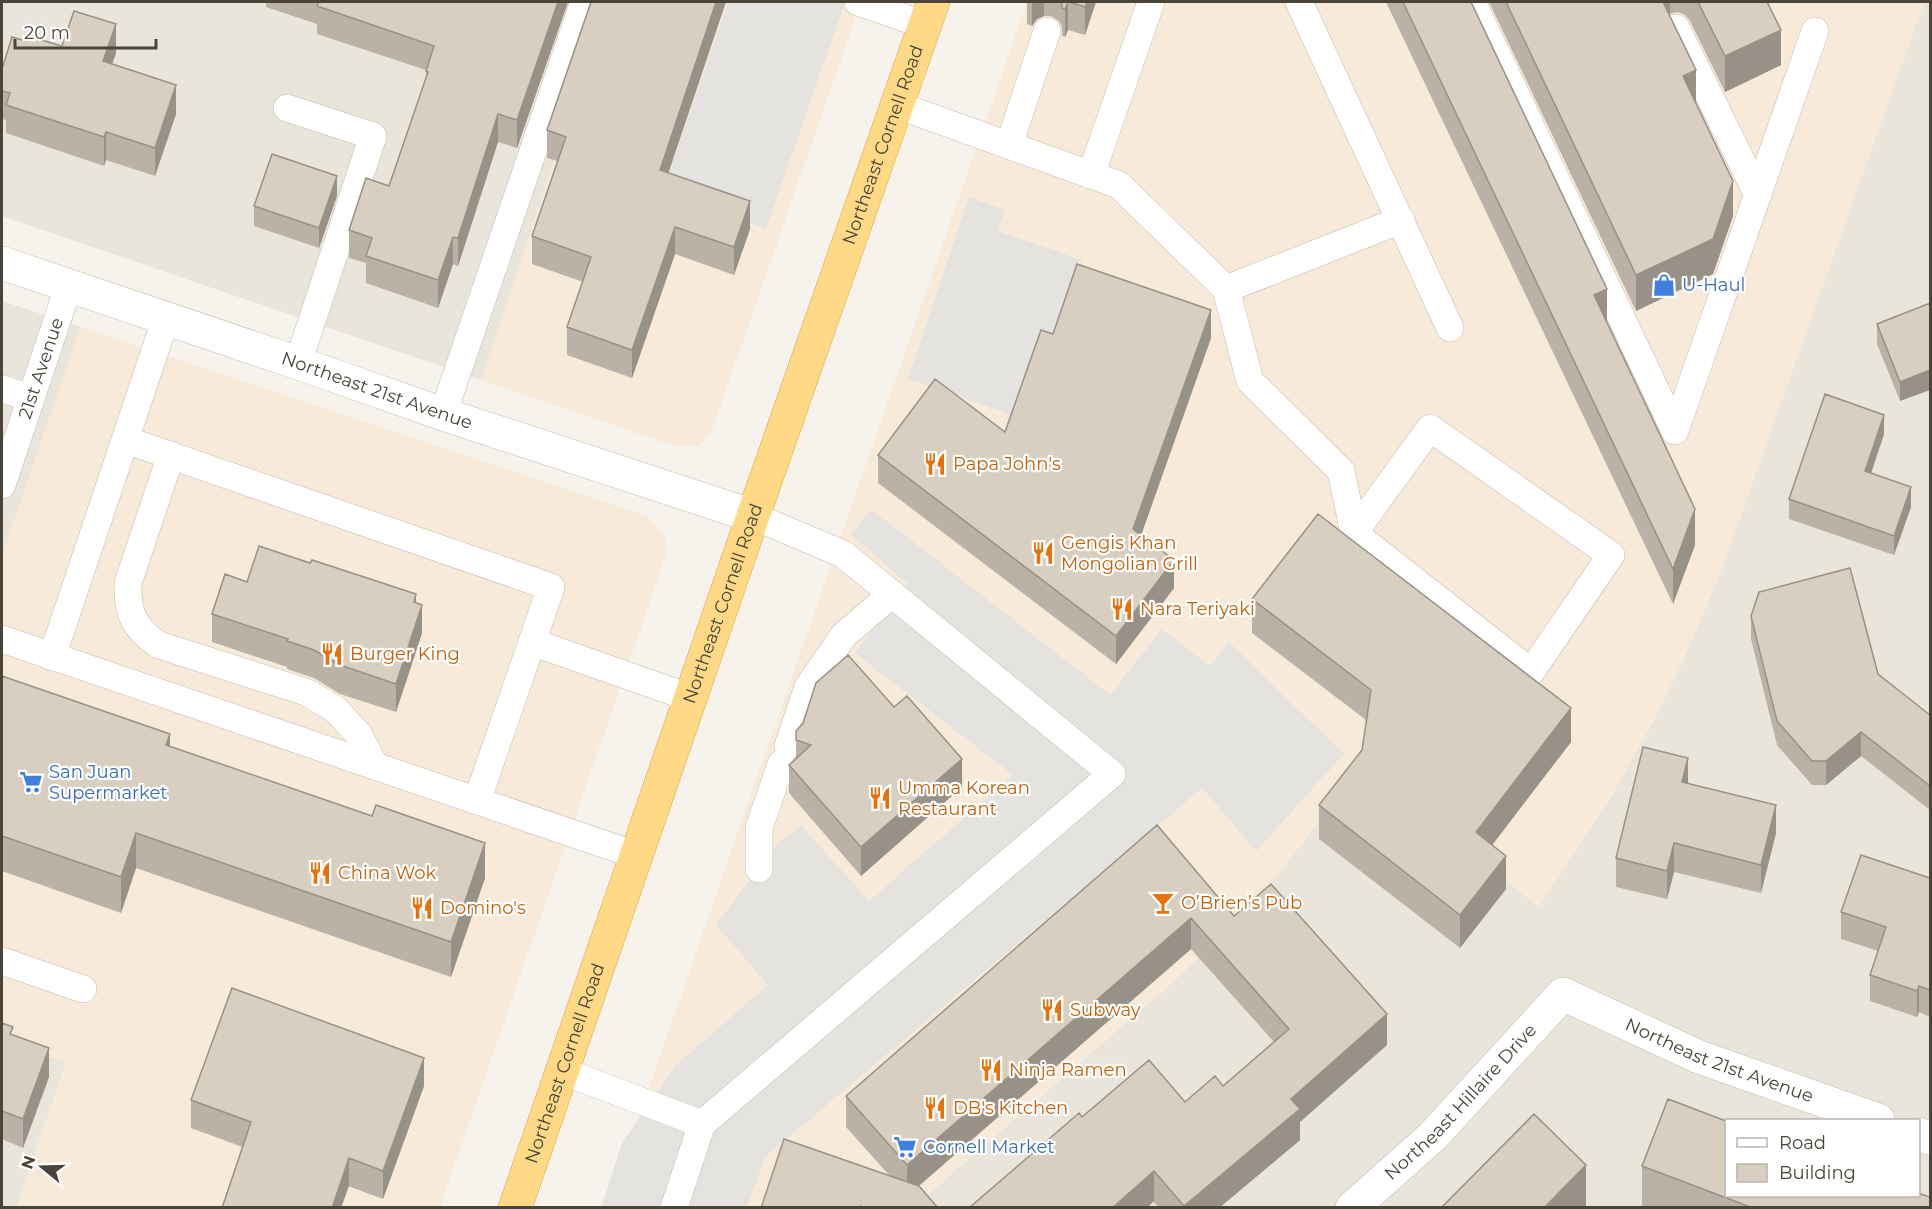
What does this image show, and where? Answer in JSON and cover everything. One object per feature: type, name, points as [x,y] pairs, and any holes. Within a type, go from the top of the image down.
[{"type":"highway","name":"Northeast Cornell Road","points":[[515,1208],[929,13]]},
{"type":"street","name":"Northeast 21st Avenue","points":[[2,263],[443,414],[753,516]]},
{"type":"street","name":"Northeast 21st Avenue","points":[[1563,994],[1698,1057],[1875,1119]]},
{"type":"street","name":"Northeast Hillaire Drive","points":[[1352,1208],[1432,1136],[1563,994]]},
{"type":"lane","points":[[443,414],[584,2]]},
{"type":"lane","points":[[858,2],[929,13]]},
{"type":"lane","points":[[1091,175],[1151,2]]},
{"type":"lane","points":[[1299,2],[1450,328]]},
{"type":"lane","points":[[1472,2],[1675,431],[1815,31]]},
{"type":"lane","points":[[1676,28],[1758,195]]},
{"type":"lane","points":[[1009,145],[1047,31]]},
{"type":"lane","points":[[897,105],[1119,185],[1226,289],[1250,381],[1341,471],[1354,533],[1531,672],[1611,555],[1430,428],[1354,533]]},
{"type":"lane","points":[[287,108],[373,136],[298,363]]},
{"type":"lane","points":[[1226,289],[1401,220]]},
{"type":"lane","name":"21st Avenue","points":[[2,485],[69,285]]},
{"type":"lane","points":[[52,657],[166,318]]},
{"type":"lane","points":[[2,389],[31,398]]},
{"type":"lane","points":[[126,440],[551,587],[477,801]]},
{"type":"lane","points":[[171,455],[128,584],[128,602],[133,620],[144,635],[159,645],[306,692],[335,709],[359,735],[375,766]]},
{"type":"lane","points":[[674,1208],[702,1124],[1112,774],[843,554],[753,516]]},
{"type":"lane","points":[[759,869],[759,828],[808,687],[844,635],[892,594]]},
{"type":"lane","points":[[2,639],[636,855]]},
{"type":"lane","points":[[532,642],[691,698]]},
{"type":"lane","points":[[2,961],[83,989]]},
{"type":"lane","points":[[562,1071],[702,1124]]},
{"type":"shaded area","points":[[2,2],[608,2],[481,380],[2,216]]},
{"type":"shaded area","points":[[608,2],[861,2],[711,433],[698,447],[675,446],[481,380]]},
{"type":"shaded area","points":[[728,2],[845,2],[766,229],[662,193]]},
{"type":"shaded area","points":[[1027,2],[1924,2],[1722,568],[1684,658],[1650,727],[1612,795],[1539,907],[1360,769],[1272,882],[1236,921],[1173,982],[912,1207],[607,1208]]},
{"type":"shaded area","points":[[1924,2],[1930,2],[1930,1207],[912,1208],[1173,982],[1236,921],[1272,882],[1360,769],[1539,906],[1612,795],[1650,727],[1684,658],[1722,568]]},
{"type":"shaded area","points":[[969,197],[1005,210],[998,231],[1082,260],[1049,356],[1016,416],[908,379]]},
{"type":"shaded area","points":[[2,301],[81,327],[2,556]]},
{"type":"shaded area","points":[[81,327],[646,516],[665,538],[667,553],[440,1207],[17,1207],[66,1063],[2,1039],[2,556]]},
{"type":"shaded area","points":[[872,510],[1110,695],[1162,629],[1210,666],[1229,642],[1344,754],[1256,851],[1202,788],[765,1157],[747,1207],[601,1208],[622,1143],[676,1065],[768,985],[716,925],[774,848],[801,825],[869,901],[1013,775],[855,653],[908,584],[851,534]]},
{"type":"shaded area","points":[[2,1039],[66,1062],[17,1207],[2,1207]]},
{"type":"building","points":[[319,2],[558,2],[517,120],[498,114],[458,238],[453,237],[438,280],[366,256],[372,238],[349,230],[366,178],[389,186],[428,72],[426,71],[434,46],[317,6]]},
{"type":"building","points":[[591,2],[716,2],[660,170],[750,201],[734,247],[675,227],[632,350],[567,327],[591,257],[532,236],[566,137],[547,130]]},
{"type":"building","points":[[1062,2],[1068,2],[1065,9],[1062,8]]},
{"type":"building","points":[[1069,2],[1087,2],[1085,7]]},
{"type":"building","points":[[1403,2],[1471,2],[1607,289],[1594,295],[1695,509],[1673,569]]},
{"type":"building","points":[[1506,2],[1663,2],[1696,70],[1683,76],[1733,181],[1713,239],[1636,275]]},
{"type":"building","points":[[1698,2],[1767,2],[1781,30],[1725,56]]},
{"type":"building","points":[[74,11],[116,24],[103,61],[176,85],[155,148],[106,132],[104,137],[6,105],[10,93],[2,91],[2,69],[12,37],[26,41],[28,36],[62,46]]},
{"type":"building","points":[[272,154],[337,176],[319,228],[254,206]]},
{"type":"building","points":[[1077,264],[1211,310],[1133,529],[1174,560],[1116,636],[878,455],[935,379],[1005,432],[1041,330],[1053,334]]},
{"type":"building","points":[[1930,303],[1930,370],[1900,382],[1877,324]]},
{"type":"building","points":[[1825,394],[1884,415],[1865,471],[1911,487],[1894,536],[1789,499]]},
{"type":"building","points":[[1318,514],[1571,708],[1476,832],[1506,856],[1460,915],[1319,805],[1362,750],[1371,690],[1252,599]]},
{"type":"building","name":"Burger King","points":[[259,546],[310,563],[312,560],[416,594],[414,602],[422,605],[396,684],[340,665],[314,650],[287,641],[288,639],[212,614],[225,574],[247,582]]},
{"type":"building","points":[[1850,568],[1878,674],[1930,715],[1930,786],[1861,732],[1826,761],[1812,761],[1777,721],[1751,616],[1759,592]]},
{"type":"building","points":[[848,655],[894,707],[907,696],[962,759],[861,847],[789,765],[811,745],[796,740],[796,731],[803,723],[816,683]]},
{"type":"building","points":[[2,676],[170,734],[166,745],[372,816],[376,805],[485,843],[451,942],[136,833],[121,877],[2,836]]},
{"type":"building","points":[[1643,747],[1688,758],[1682,782],[1776,805],[1761,865],[1674,843],[1667,871],[1616,858]]},
{"type":"building","points":[[1157,825],[1234,916],[1271,884],[1387,1014],[1291,1099],[1300,1109],[1184,1206],[1154,1171],[1112,1208],[969,1208],[1079,1113],[1082,1117],[1149,1060],[1185,1102],[1215,1076],[1223,1086],[1289,1029],[1191,918],[907,1165],[846,1096]]},
{"type":"building","points":[[1861,855],[1930,878],[1930,990],[1919,986],[1917,991],[1870,975],[1886,927],[1841,912]]},
{"type":"building","points":[[232,988],[424,1058],[383,1171],[349,1158],[332,1208],[222,1208],[251,1122],[191,1100]]},
{"type":"building","points":[[2,1023],[13,1027],[10,1034],[49,1048],[23,1119],[2,1111]]},
{"type":"building","points":[[1668,1099],[1725,1121],[1725,1197],[1920,1197],[1920,1194],[1930,1197],[1930,1208],[1753,1208],[1642,1166]]},
{"type":"building","points":[[1534,1114],[1586,1165],[1544,1208],[1441,1208]]},
{"type":"building","points":[[784,1139],[919,1186],[938,1208],[863,1208],[861,1206],[861,1208],[761,1208]]},
{"type":"place","name":"U-Haul","points":[[1664,285]]},
{"type":"place","name":"Papa John's","points":[[935,464]]},
{"type":"place","name":"Gengis Khan Mongolian Grill","points":[[1043,553]]},
{"type":"place","name":"Nara Teriyaki","points":[[1122,609]]},
{"type":"place","name":"Burger King","points":[[332,654]]},
{"type":"place","name":"San Juan Supermarket","points":[[31,782]]},
{"type":"place","name":"Umma Korean Restaurant","points":[[880,798]]},
{"type":"place","name":"China Wok","points":[[320,873]]},
{"type":"place","name":"O’Brien’s Pub","points":[[1163,903]]},
{"type":"place","name":"Domino's","points":[[422,908]]},
{"type":"place","name":"Subway","points":[[1052,1010]]},
{"type":"place","name":"Ninja Ramen","points":[[991,1070]]},
{"type":"place","name":"DB's Kitchen","points":[[935,1108]]},
{"type":"place","name":"Cornell Market","points":[[905,1147]]}]
